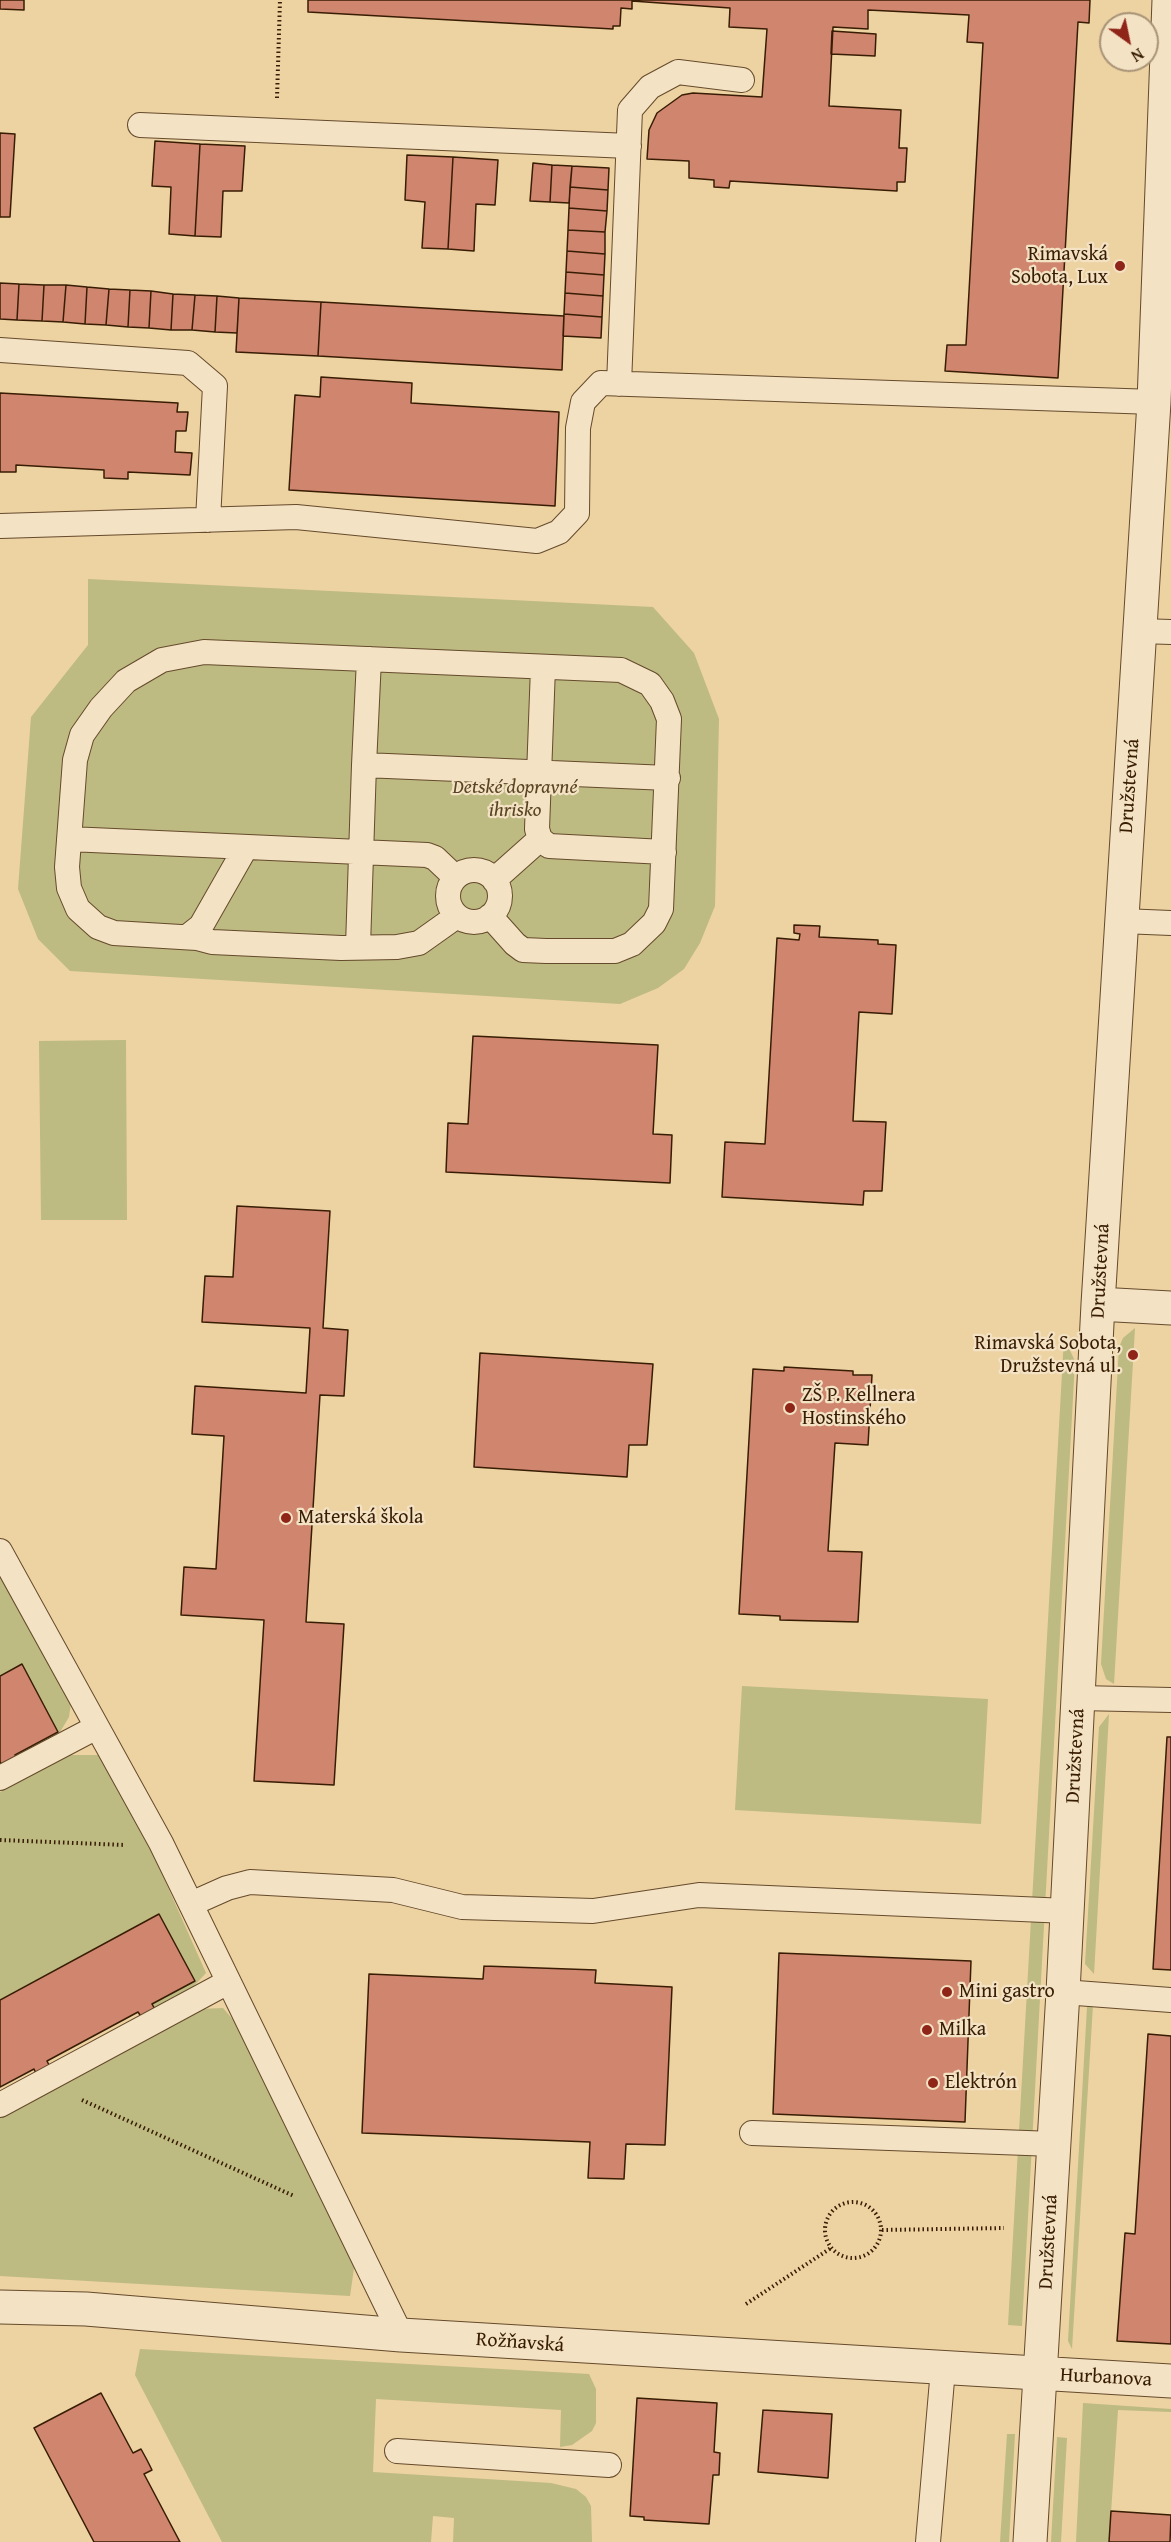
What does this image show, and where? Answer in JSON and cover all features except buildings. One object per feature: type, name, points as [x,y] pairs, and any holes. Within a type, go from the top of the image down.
[{"type":"street","name":"Družstevná","points":[[1030,2542],[1063,1992],[1098,1304],[1122,921],[1155,632],[1154,402],[1163,347],[1169,0]]},
{"type":"street","points":[[1098,1304],[1171,1308]]},
{"type":"street","name":"Rožňavská","points":[[0,2307],[86,2309],[401,2335],[1041,2375]]},
{"type":"street","name":"Hurbanova","points":[[1041,2375],[1171,2381]]},
{"type":"lane","points":[[619,384],[630,110],[650,87],[678,72],[742,80]]},
{"type":"lane","points":[[140,125],[629,147]]},
{"type":"lane","points":[[0,350],[188,363],[215,386],[208,520]]},
{"type":"lane","points":[[0,526],[296,517],[537,541],[559,532],[577,513],[578,428],[583,402],[602,383],[1154,402]]},
{"type":"lane","points":[[457,916],[419,943],[398,947],[341,948],[212,942],[187,937],[114,933],[98,927],[78,909],[69,888],[69,839],[75,760],[82,735],[101,708],[126,681],[162,660],[204,652],[621,670],[650,684],[662,701],[669,719],[668,778],[661,909],[645,934],[632,944],[615,951],[597,953],[524,950],[515,944],[490,916]]},
{"type":"lane","points":[[358,946],[369,659]]},
{"type":"lane","points":[[543,667],[537,829],[540,839],[549,846],[664,852]]},
{"type":"lane","points":[[364,765],[668,778]]},
{"type":"lane","points":[[69,839],[427,855],[435,858],[455,877]]},
{"type":"lane","points":[[494,880],[540,839]]},
{"type":"lane","points":[[187,937],[201,926],[246,847]]},
{"type":"lane","points":[[468,870],[480,870],[494,880],[500,896],[498,907],[490,916],[480,921],[468,922],[457,916],[450,907],[447,896],[450,884],[455,877],[468,870]]},
{"type":"lane","points":[[1122,921],[1171,923]]},
{"type":"lane","points":[[0,1551],[161,1843],[401,2335]]},
{"type":"lane","points":[[1078,1698],[1171,1700]]},
{"type":"lane","points":[[0,1778],[97,1726]]},
{"type":"lane","points":[[191,1904],[227,1888],[250,1882],[393,1890],[474,1907],[593,1911],[699,1895],[1067,1911]]},
{"type":"lane","points":[[0,2105],[228,1982]]},
{"type":"lane","points":[[1063,1992],[1171,2000]]},
{"type":"lane","points":[[752,2133],[1054,2144]]},
{"type":"lane","points":[[928,2542],[943,2369]]},
{"type":"lane","points":[[397,2451],[609,2465]]},
{"type":"path","points":[[275,131],[280,0]]},
{"type":"path","points":[[0,1840],[138,1846],[161,1843]]},
{"type":"path","points":[[50,2078],[57,2089],[319,2207],[338,2206]]},
{"type":"path","points":[[850,2202],[872,2209],[879,2218],[882,2230],[879,2241],[863,2257],[851,2258],[840,2255],[831,2248],[826,2237],[826,2224],[831,2214],[839,2206],[850,2202]]},
{"type":"path","points":[[882,2230],[1004,2228]]},
{"type":"path","points":[[746,2304],[831,2248]]},
{"type":"green space","name":"Detské dopravné ihrisko","points":[[88,579],[653,607],[694,653],[719,719],[715,906],[700,943],[684,969],[658,988],[620,1004],[70,971],[38,939],[18,889],[31,717],[88,645]]},
{"type":"green space","points":[[126,1040],[127,1220],[41,1220],[39,1041]]},
{"type":"green space","points":[[1135,1328],[1114,1684],[1106,1679],[1101,1664],[1119,1347],[1123,1338]]},
{"type":"green space","points":[[1064,1338],[1075,1361],[1022,2326],[1008,2325]]},
{"type":"green space","points":[[0,1571],[71,1703],[69,1717],[60,1732],[16,1756],[58,1731],[22,1665],[0,1676]]},
{"type":"green space","points":[[742,1686],[988,1699],[981,1824],[735,1810]]},
{"type":"green space","points":[[1109,1714],[1094,1974],[1085,1964],[1099,1727]]},
{"type":"green space","points":[[70,1755],[99,1755],[154,1856],[206,1973],[192,1988],[154,2009],[152,2004],[195,1981],[158,1914],[0,2000],[0,1792]]},
{"type":"green space","points":[[1093,2005],[1072,2349],[1068,2341],[1087,2007]]},
{"type":"green space","points":[[223,2008],[235,2022],[352,2258],[354,2268],[350,2296],[0,2276],[0,2117],[199,2009]]},
{"type":"green space","points":[[140,2349],[589,2374],[596,2389],[596,2423],[592,2431],[572,2445],[560,2447],[561,2410],[376,2399],[373,2472],[551,2483],[576,2489],[586,2497],[591,2506],[592,2542],[453,2542],[454,2518],[433,2516],[431,2542],[222,2542],[135,2375]]},
{"type":"green space","points":[[1083,2403],[1171,2409],[1171,2412],[1118,2410],[1109,2542],[1076,2542]]},
{"type":"green space","points":[[1007,2434],[1015,2434],[1009,2542],[1000,2542]]},
{"type":"green space","points":[[1057,2437],[1067,2438],[1061,2542],[1051,2542]]},
{"type":"place","name":"Rimavská Sobota, Lux","points":[[1120,266]]},
{"type":"place","name":"Rimavská Sobota, Družstevná ul.","points":[[1133,1355]]},
{"type":"place","name":"ZŠ P. Kellnera Hostinského","points":[[790,1408]]},
{"type":"place","name":"Materská škola","points":[[286,1518]]},
{"type":"place","name":"Mini gastro","points":[[947,1992]]},
{"type":"place","name":"Milka","points":[[927,2030]]},
{"type":"place","name":"Elektrón","points":[[933,2083]]}]
